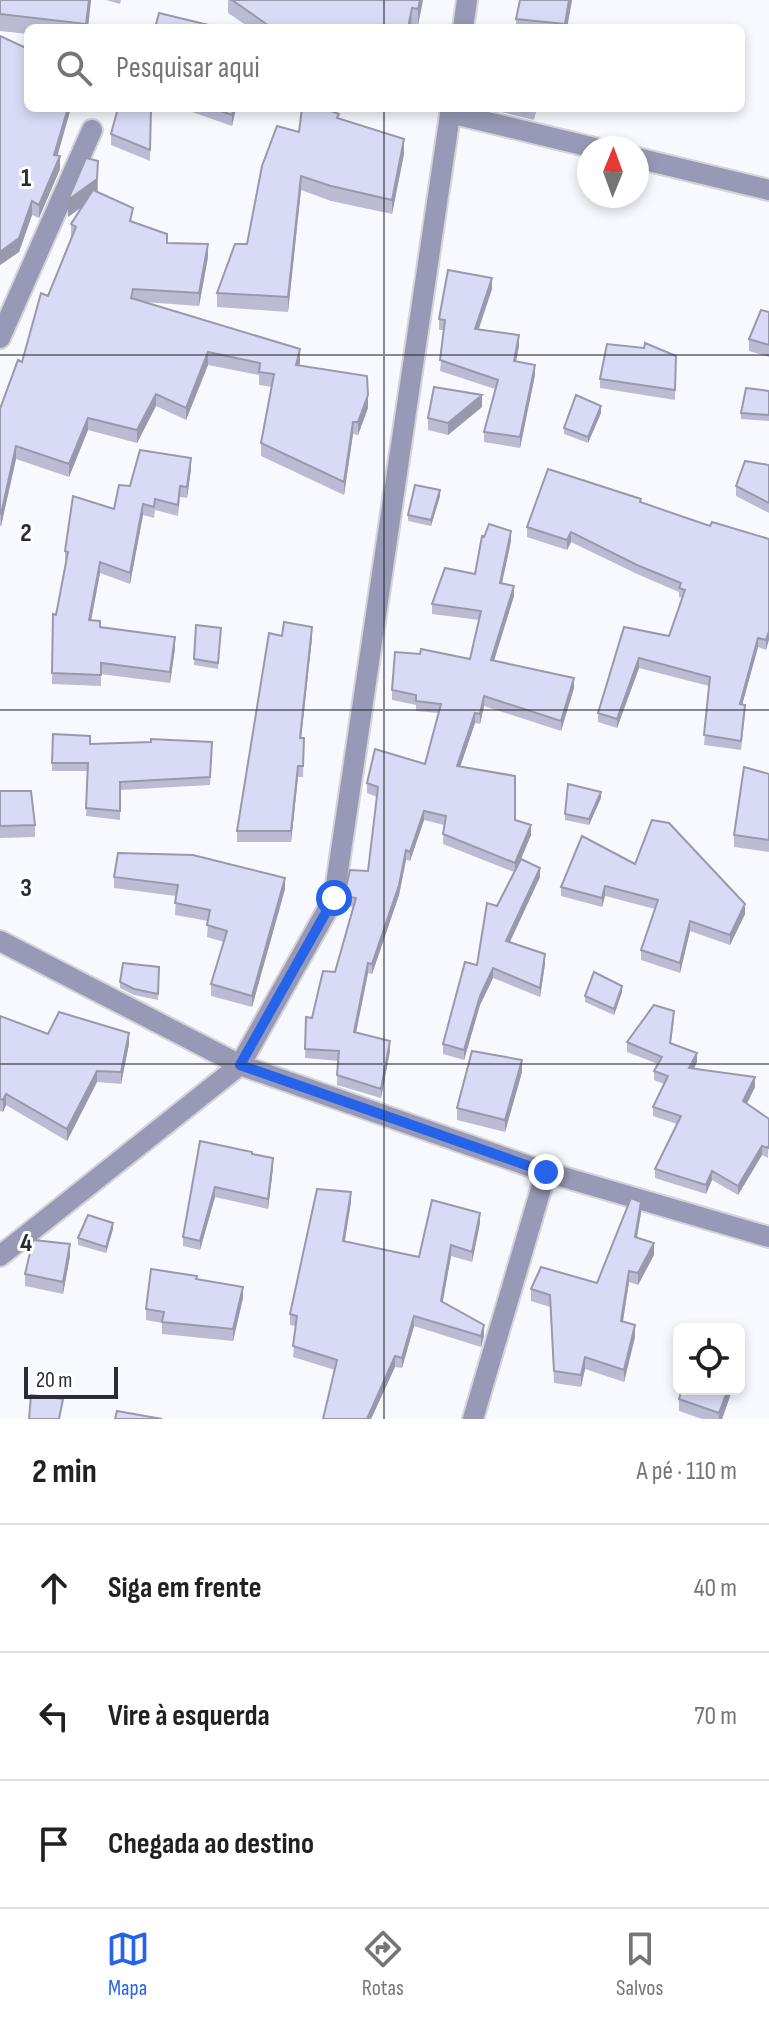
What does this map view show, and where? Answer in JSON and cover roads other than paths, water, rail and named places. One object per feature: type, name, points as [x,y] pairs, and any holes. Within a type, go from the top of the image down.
[{"type":"street","points":[[464,24],[467,0]]},
{"type":"street","points":[[0,1256],[240,1065],[334,898],[451,112]]},
{"type":"street","points":[[455,112],[577,143]]},
{"type":"street","points":[[0,338],[92,130]]},
{"type":"street","points":[[649,161],[769,190]]},
{"type":"street","points":[[0,941],[240,1065],[546,1172],[769,1237]]},
{"type":"street","points":[[473,1419],[546,1172]]}]
